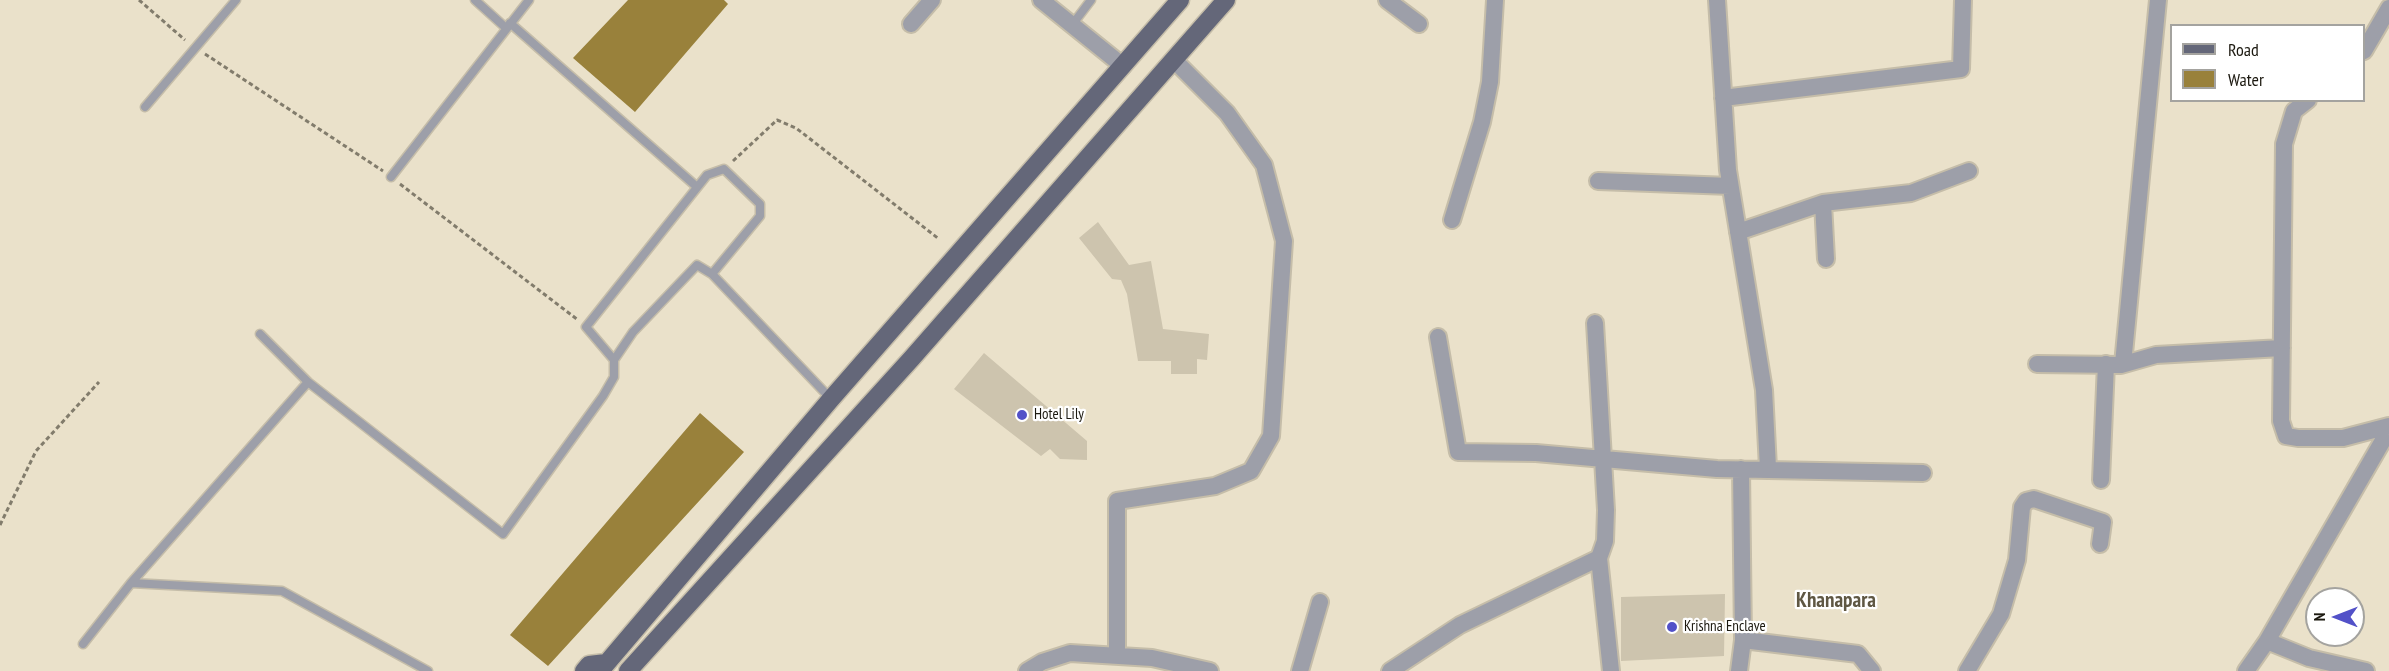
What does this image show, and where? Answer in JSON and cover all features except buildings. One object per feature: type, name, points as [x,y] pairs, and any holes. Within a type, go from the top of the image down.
[{"type":"main road","points":[[584,671],[589,665],[603,667],[831,399],[1180,0]]},
{"type":"main road","points":[[628,671],[912,358],[1227,0]]},
{"type":"street","points":[[911,24],[932,0]]},
{"type":"street","points":[[1041,0],[1123,66]]},
{"type":"street","points":[[1387,0],[1419,24]]},
{"type":"street","points":[[1452,220],[1482,122],[1490,82],[1495,0]]},
{"type":"street","points":[[1717,0],[1730,186],[1764,390],[1768,468]]},
{"type":"street","points":[[1723,98],[1961,69],[1963,0]]},
{"type":"street","points":[[2101,480],[2158,0]]},
{"type":"street","points":[[2365,49],[2389,8]]},
{"type":"street","points":[[1117,656],[1117,501],[1215,486],[1251,471],[1271,436],[1284,241],[1264,165],[1227,113],[1174,60]]},
{"type":"street","points":[[2305,102],[2294,111],[2284,144],[2281,421],[2286,436],[2343,438],[2389,428]]},
{"type":"street","points":[[1738,232],[1823,203],[1911,193],[1969,171]]},
{"type":"street","points":[[1598,181],[1730,186]]},
{"type":"street","points":[[1823,203],[1826,259]]},
{"type":"street","points":[[1595,323],[1605,541],[1599,558],[1611,671]]},
{"type":"street","points":[[1438,337],[1458,452],[1536,453],[1741,469],[1923,473]]},
{"type":"street","points":[[2037,364],[2114,364],[2156,355],[2282,348]]},
{"type":"street","points":[[2246,671],[2267,641],[2389,428]]},
{"type":"street","points":[[1739,671],[1743,640],[1741,469]]},
{"type":"street","points":[[1967,671],[2001,614],[2017,560],[2022,507],[2026,501],[2034,499],[2103,522],[2100,544]]},
{"type":"street","points":[[1390,671],[1460,625],[1599,558]]},
{"type":"street","points":[[1300,671],[1320,602]]},
{"type":"street","points":[[1743,640],[1858,654],[1872,671]]},
{"type":"street","points":[[2267,641],[2309,658],[2366,671]]},
{"type":"street","points":[[1027,671],[1042,662],[1070,653],[1152,658],[1210,671]]},
{"type":"lane","points":[[145,107],[236,0]]},
{"type":"lane","points":[[475,0],[697,187]]},
{"type":"lane","points":[[391,177],[529,0]]},
{"type":"lane","points":[[1072,25],[1091,0]]},
{"type":"lane","points":[[614,360],[586,327],[707,175],[724,169],[760,204],[760,216],[712,274]]},
{"type":"lane","points":[[260,334],[308,382],[503,534],[603,396],[614,377],[614,360],[633,332],[697,265],[712,274],[831,399]]},
{"type":"lane","points":[[83,644],[131,584],[308,382]]},
{"type":"lane","points":[[131,584],[282,591],[428,671]]},
{"type":"path","points":[[139,0],[194,47],[391,177],[586,327]]},
{"type":"path","points":[[724,169],[777,120],[796,128],[939,239]]},
{"type":"path","points":[[0,525],[36,451],[99,382]]},
{"type":"water","points":[[628,0],[724,0],[728,4],[635,112],[573,58]]},
{"type":"water","points":[[700,413],[744,452],[548,666],[510,635]]},
{"type":"place","name":"Hotel Lily","points":[[1022,415]]},
{"type":"place","name":"Krishna Enclave","points":[[1672,627]]},
{"type":"district","name":"Khanapara","points":[[1836,601]]}]
